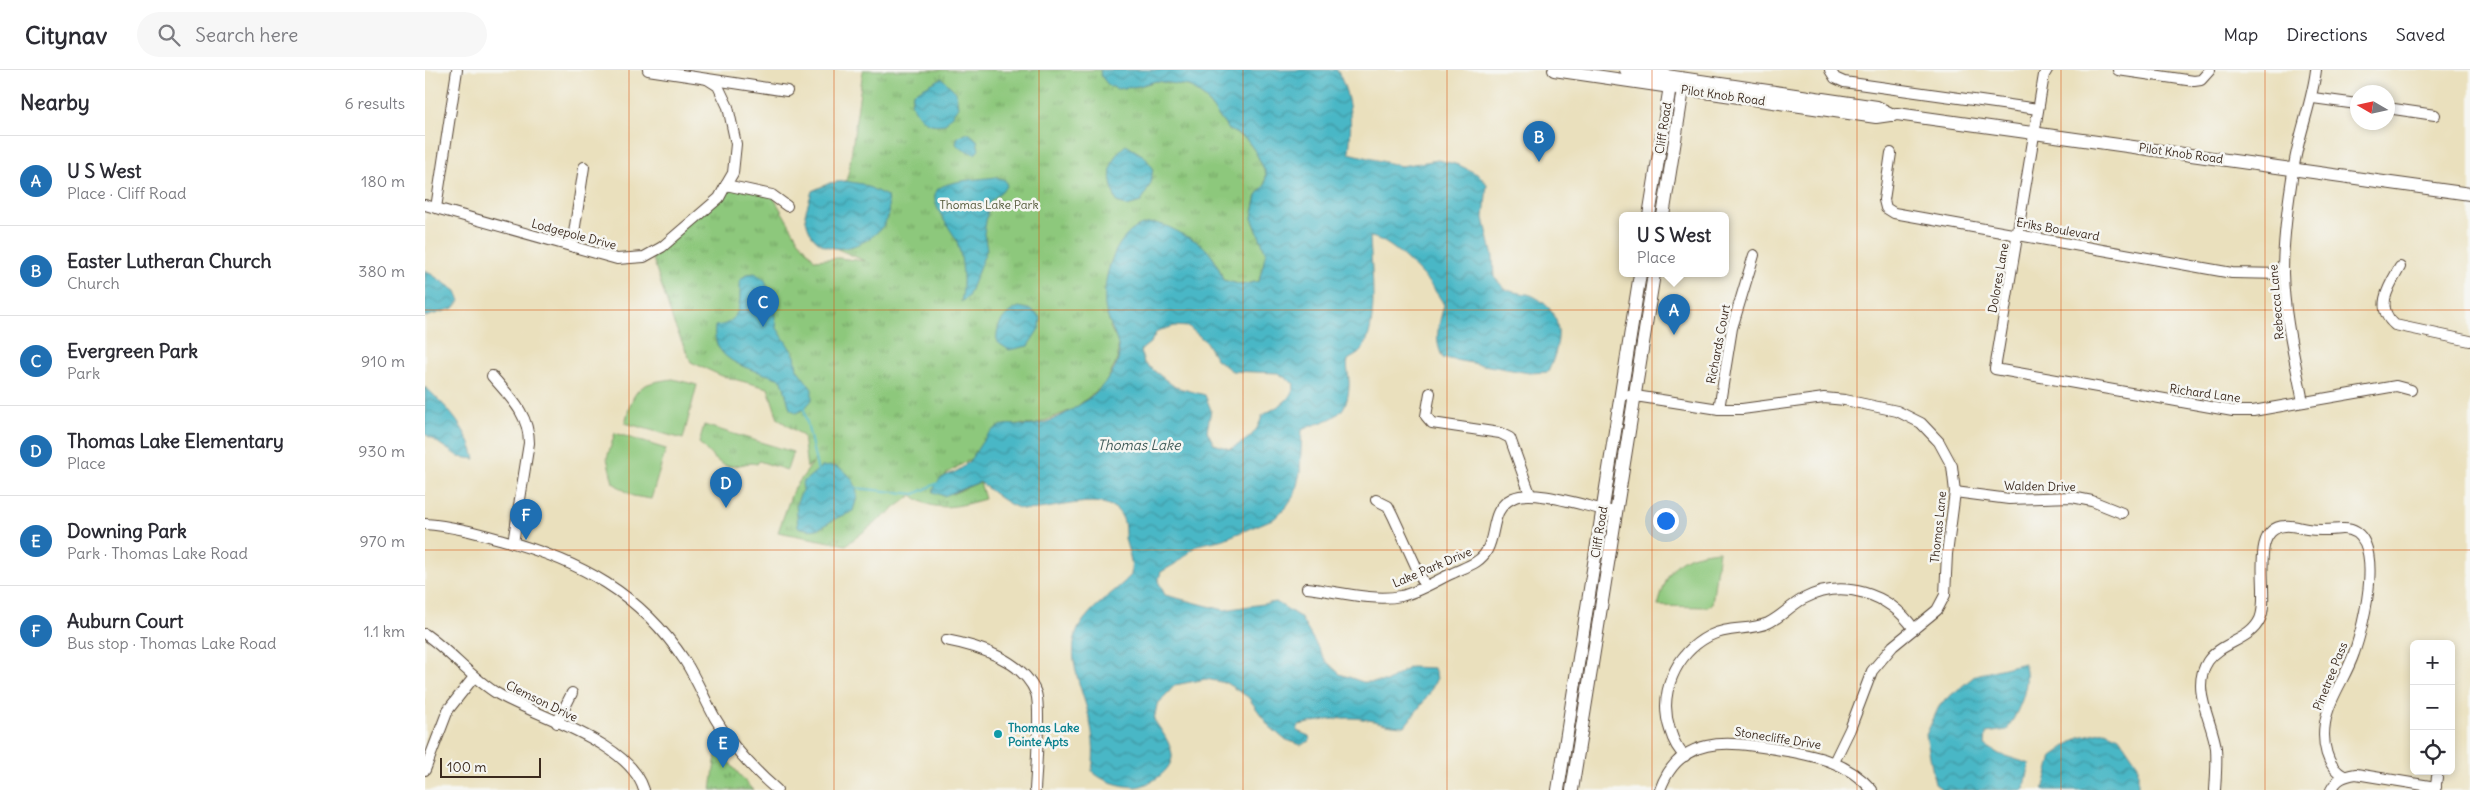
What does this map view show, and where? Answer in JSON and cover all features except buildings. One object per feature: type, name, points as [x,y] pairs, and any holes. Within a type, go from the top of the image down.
[{"type":"main road","name":"Pilot Knob Road","points":[[1554,70],[1685,79],[1876,117],[1893,114],[2034,132],[2470,194]]},
{"type":"main road","name":"Pilot Knob Road","points":[[1626,70],[1671,78]]},
{"type":"main road","name":"Cliff Road","points":[[1650,212],[1671,78]]},
{"type":"main road","name":"Cliff Road","points":[[1664,212],[1685,79]]},
{"type":"main road","name":"Cliff Road","points":[[1558,790],[1640,277]]},
{"type":"main road","name":"Cliff Road","points":[[1572,790],[1654,277]]},
{"type":"street","points":[[436,208],[457,70]]},
{"type":"street","points":[[648,70],[787,91]]},
{"type":"street","points":[[1830,70],[1835,78],[1844,82],[2038,109]]},
{"type":"street","name":"Dolores Lane","points":[[1995,369],[2038,109],[2044,75],[2047,70]]},
{"type":"street","points":[[2118,70],[2194,81],[2201,80],[2210,70]]},
{"type":"street","name":"Rebecca Lane","points":[[2303,402],[2287,318],[2283,274],[2285,226],[2293,168],[2299,136],[2313,98],[2316,70]]},
{"type":"street","name":"Lodgepole Drive","points":[[425,205],[617,259],[644,257],[662,248],[719,198],[733,173],[735,144],[728,107],[718,86],[707,79]]},
{"type":"street","points":[[2313,98],[2350,103]]},
{"type":"street","points":[[2395,109],[2435,115]]},
{"type":"street","name":"Eriks Boulevard","points":[[1891,153],[1884,200],[1886,208],[1894,213],[2231,273],[2283,274]]},
{"type":"street","points":[[572,246],[583,167]]},
{"type":"street","points":[[727,185],[772,195],[787,206]]},
{"type":"street","name":"Richards Court","points":[[1719,409],[1732,328],[1753,254]]},
{"type":"street","points":[[2400,268],[2386,291],[2384,308],[2388,319],[2395,325],[2470,340]]},
{"type":"street","name":"Richard Lane","points":[[1995,369],[2233,411],[2253,411],[2396,386],[2411,390]]},
{"type":"street","points":[[492,376],[520,408],[529,430],[529,443],[513,543]]},
{"type":"street","points":[[1430,393],[1427,416],[1432,423],[1500,433],[1510,438],[1515,446],[1529,494],[1616,512]]},
{"type":"street","name":"Thomas Lane","points":[[1621,394],[1719,409],[1742,409],[1823,398],[1845,400],[1897,411],[1921,424],[1939,442],[1951,466],[1955,492],[1947,554],[1945,595],[1937,610],[1887,652],[1872,671],[1850,729],[1834,762]]},
{"type":"street","name":"Walden Drive","points":[[1955,492],[2009,499],[2072,497],[2092,501],[2123,513]]},
{"type":"street","name":"Lake Park Drive","points":[[1307,588],[1387,598],[1403,596],[1481,560],[1488,549],[1493,522],[1499,509],[1513,498],[1529,494]]},
{"type":"street","points":[[1376,500],[1388,506],[1425,586]]},
{"type":"street","points":[[425,524],[452,526],[553,555],[587,570],[618,590],[643,610],[662,630],[681,655],[732,744],[755,770],[777,790]]},
{"type":"street","name":"Pinetree Pass","points":[[2215,790],[2216,748],[2203,700],[2201,685],[2203,671],[2209,660],[2253,631],[2261,618],[2263,546],[2267,536],[2274,529],[2285,526],[2317,530],[2346,529],[2355,531],[2363,537],[2368,550],[2368,588],[2363,625],[2348,671],[2331,704],[2324,729],[2327,755],[2337,772],[2344,776]]},
{"type":"street","points":[[1685,756],[1677,748],[1669,727],[1667,693],[1672,677],[1683,658],[1708,636],[1730,628],[1767,624],[1802,600],[1824,592],[1840,590],[1862,592],[1880,599],[1899,611],[1914,629]]},
{"type":"street","name":"Clemson Drive","points":[[425,634],[439,644],[474,677],[498,694],[615,752],[635,771],[644,790]]},
{"type":"street","points":[[946,640],[972,646],[1001,657],[1024,676],[1036,694],[1035,790]]},
{"type":"street","points":[[425,770],[448,710],[474,677]]},
{"type":"street","points":[[557,723],[572,692]]},
{"type":"street","name":"Stonecliffe Drive","points":[[1660,790],[1672,769],[1685,756],[1707,745],[1732,743],[1815,756],[1834,762],[1854,773],[1872,790]]},
{"type":"street","points":[[2331,790],[2337,781],[2344,776],[2356,774],[2436,788],[2438,775]]},
{"type":"green space","name":"Thomas Lake Park","points":[[863,70],[1101,70],[1139,86],[1156,81],[1189,86],[1205,98],[1228,129],[1246,139],[1255,151],[1266,173],[1265,185],[1257,195],[1252,218],[1266,253],[1259,281],[1242,285],[1223,280],[1209,252],[1185,236],[1110,327],[1118,342],[1118,359],[1105,384],[1074,409],[1034,425],[1017,424],[974,457],[946,474],[952,494],[980,482],[985,499],[947,507],[929,505],[912,495],[846,545],[778,532],[793,490],[815,460],[807,468],[803,436],[778,419],[768,388],[722,376],[691,362],[674,324],[651,253],[726,185],[772,195],[798,239],[815,260],[838,258],[865,261],[815,239],[812,191],[830,183],[846,181]]},
{"type":"green space","points":[[673,379],[697,385],[683,439],[625,423],[631,402],[639,390],[652,383]]},
{"type":"green space","points":[[704,425],[793,452],[787,470],[759,461],[757,464],[750,463],[733,466],[721,463],[699,443]]},
{"type":"green space","points":[[615,433],[666,449],[651,499],[633,496],[613,483],[607,458]]},
{"type":"green space","points":[[1719,551],[1712,604],[1707,607],[1658,606],[1666,581],[1677,565],[1693,556]]},
{"type":"green space","points":[[717,748],[750,787],[753,790],[711,790]]},
{"type":"water","name":"Thomas Lake","points":[[1100,70],[1337,70],[1346,90],[1350,110],[1349,153],[1401,166],[1438,160],[1459,165],[1479,175],[1487,184],[1484,218],[1493,257],[1494,277],[1506,289],[1532,295],[1545,304],[1552,312],[1558,330],[1558,340],[1548,372],[1529,373],[1443,358],[1438,345],[1438,338],[1444,305],[1439,296],[1401,254],[1390,246],[1370,237],[1373,280],[1371,327],[1367,340],[1360,352],[1348,360],[1349,387],[1347,398],[1340,412],[1334,417],[1302,430],[1300,473],[1295,494],[1275,518],[1224,539],[1197,545],[1175,564],[1161,572],[1158,581],[1165,595],[1224,610],[1276,602],[1300,617],[1326,661],[1340,674],[1363,682],[1386,682],[1410,667],[1434,668],[1437,678],[1428,696],[1405,726],[1357,718],[1318,721],[1299,725],[1297,731],[1309,736],[1310,741],[1301,745],[1284,739],[1269,726],[1248,697],[1226,683],[1206,679],[1175,685],[1157,705],[1154,720],[1167,741],[1172,754],[1172,760],[1165,771],[1153,781],[1134,787],[1106,780],[1092,771],[1092,734],[1078,681],[1074,648],[1075,637],[1084,619],[1131,575],[1131,560],[1125,538],[1123,519],[1116,509],[1105,504],[1092,502],[1022,509],[1005,501],[980,482],[944,496],[933,492],[941,478],[963,467],[988,434],[1000,426],[1013,424],[1034,425],[1050,421],[1074,409],[1088,399],[1108,378],[1114,370],[1119,354],[1117,340],[1105,306],[1108,270],[1119,246],[1135,228],[1152,223],[1164,225],[1203,246],[1215,261],[1223,280],[1242,285],[1259,281],[1266,253],[1252,218],[1257,195],[1265,185],[1266,173],[1255,151],[1246,139],[1228,129],[1205,98],[1189,86],[1156,81],[1118,89],[1109,86],[1101,76]],"holes":[[[1175,326],[1189,327],[1206,342],[1216,359],[1232,371],[1278,373],[1294,384],[1290,396],[1262,416],[1251,436],[1230,449],[1214,444],[1207,431],[1211,410],[1205,395],[1175,387],[1144,363],[1141,350],[1151,342],[1157,331]]]},
{"type":"water","points":[[942,78],[956,92],[958,107],[945,124],[938,125],[924,121],[911,103],[913,93]]},
{"type":"water","points":[[964,133],[969,133],[977,140],[979,150],[975,154],[961,149],[956,144],[957,138]]},
{"type":"water","points":[[1126,145],[1144,156],[1153,168],[1151,183],[1141,202],[1127,206],[1117,202],[1111,179],[1112,164],[1115,157]]},
{"type":"water","points":[[996,177],[1005,180],[1007,186],[989,203],[984,234],[987,249],[968,297],[961,302],[963,280],[959,249],[955,237],[938,209],[935,195],[937,190],[948,184],[965,180]]},
{"type":"water","points":[[845,181],[862,184],[887,196],[888,216],[882,227],[865,241],[855,246],[833,248],[823,245],[813,237],[805,214],[812,191],[830,183]]},
{"type":"water","points":[[425,270],[456,291],[460,301],[454,308],[425,317]]},
{"type":"water","points":[[755,273],[765,280],[772,301],[777,328],[795,356],[797,369],[812,389],[812,400],[804,409],[797,413],[790,409],[782,380],[737,364],[727,357],[715,339],[715,326],[730,321],[738,310],[740,280],[747,274]]},
{"type":"water","points":[[1019,307],[1032,310],[1041,318],[1040,327],[1028,346],[1009,350],[997,342],[997,331],[1005,316]]},
{"type":"water","points":[[425,387],[456,419],[468,438],[475,459],[459,457],[425,434]]},
{"type":"water","points":[[831,466],[841,469],[849,475],[855,484],[857,499],[853,511],[818,529],[810,530],[798,527],[796,504],[803,488],[802,483],[821,467]]},
{"type":"water","points":[[2024,663],[2026,671],[2025,689],[2015,715],[2007,730],[1986,733],[1985,745],[1999,754],[2030,764],[2024,790],[1943,790],[1935,784],[1926,735],[1940,704],[1976,675]]},
{"type":"water","points":[[2105,731],[2119,737],[2138,765],[2138,790],[2043,790],[2052,756],[2079,737]]},
{"type":"waterway","points":[[804,409],[818,472]]},
{"type":"waterway","points":[[855,488],[915,494],[938,483]]},
{"type":"place","name":"Easter Lutheran Church","points":[[1539,162]]},
{"type":"place","name":"Evergreen Park","points":[[763,327]]},
{"type":"place","name":"U S West","points":[[1674,335]]},
{"type":"place","name":"Thomas Lake Elementary","points":[[726,508]]},
{"type":"place","name":"Auburn Court","points":[[526,540]]},
{"type":"place","name":"Thomas Lake Pointe Apts","points":[[998,734]]},
{"type":"place","name":"Downing Park","points":[[723,768]]}]
